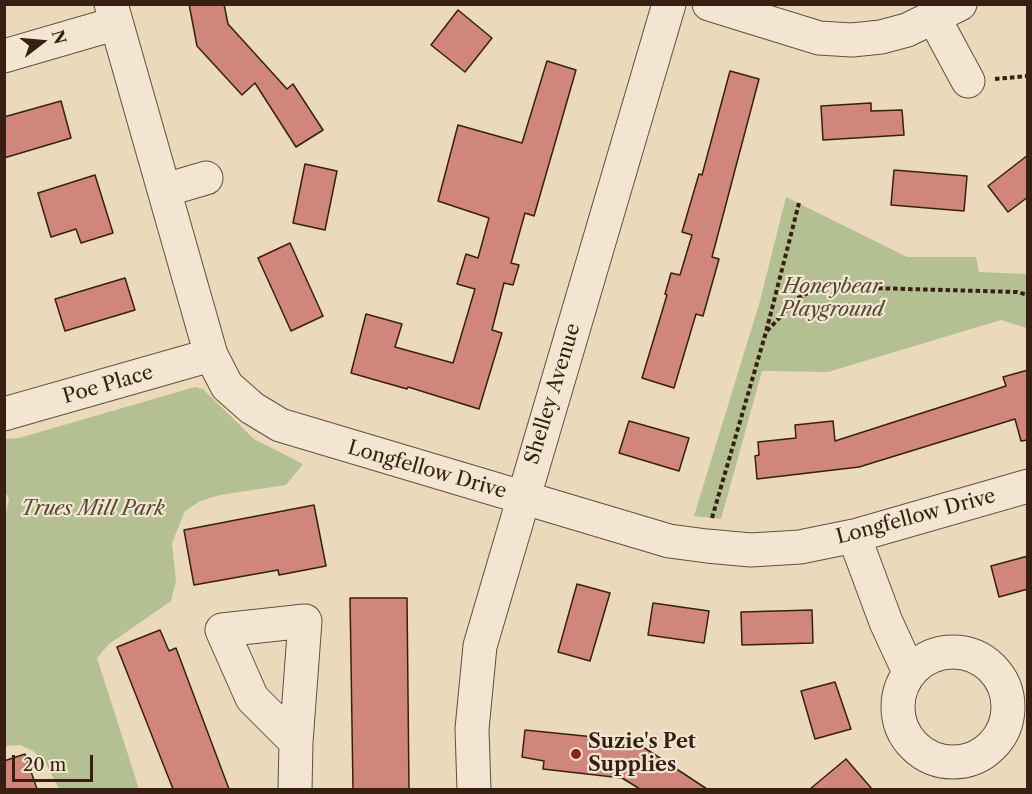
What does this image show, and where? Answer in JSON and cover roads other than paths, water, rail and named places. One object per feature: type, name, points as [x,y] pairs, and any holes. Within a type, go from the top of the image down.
[{"type":"street","name":"Shelley Avenue","points":[[474,789],[472,729],[480,646],[669,4]]},
{"type":"street","points":[[709,4],[819,38],[852,40],[881,37],[947,11],[968,81]]},
{"type":"street","name":"Longfellow Drive","points":[[112,14],[165,190],[211,355],[227,386],[252,408],[280,425],[669,541],[751,550],[800,547],[854,536],[1028,486]]},
{"type":"street","points":[[4,56],[112,14]]},
{"type":"street","points":[[165,190],[206,178]]},
{"type":"street","name":"Poe Place","points":[[4,414],[211,355]]},
{"type":"street","points":[[854,536],[886,622],[909,672]]},
{"type":"street","points":[[295,789],[296,742]]},
{"type":"place","name":"Suzie's Pet Supplies","points":[[576,754]]},
{"type":"park label","name":"Honeybear Playground","points":[[832,298]]},
{"type":"park label","name":"Trues Mill Park","points":[[93,509]]}]
